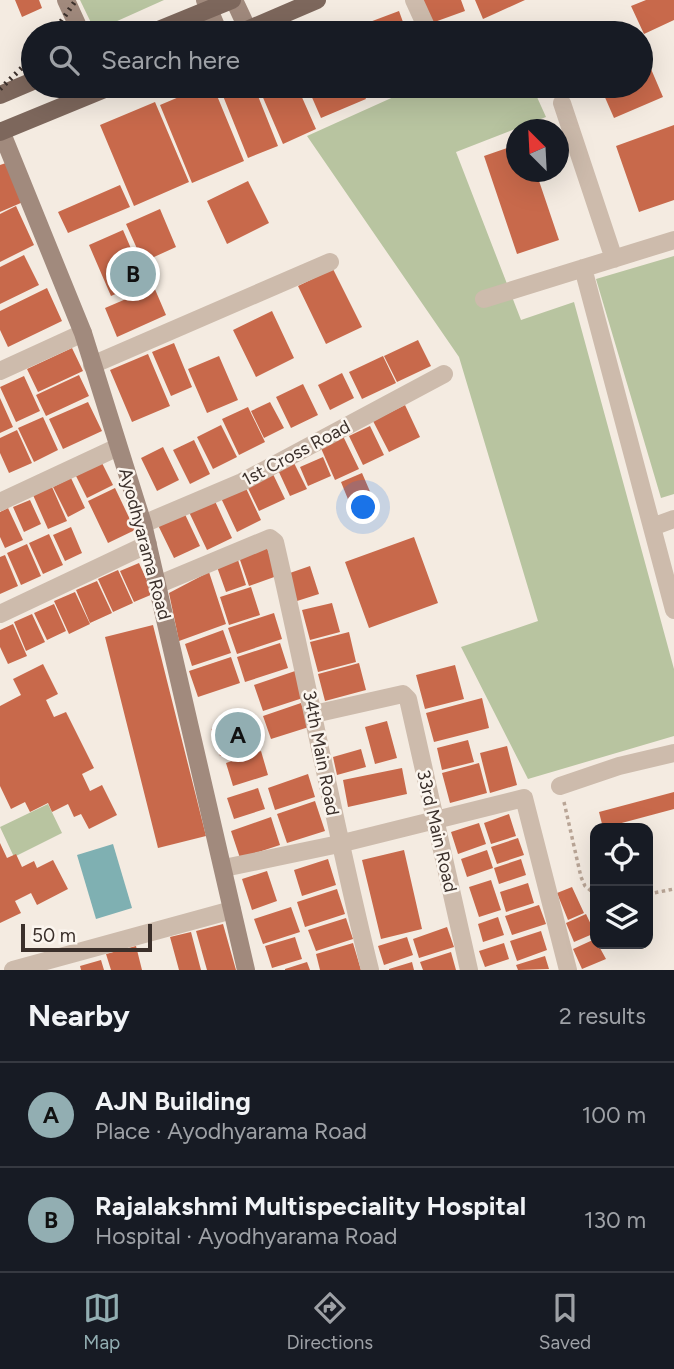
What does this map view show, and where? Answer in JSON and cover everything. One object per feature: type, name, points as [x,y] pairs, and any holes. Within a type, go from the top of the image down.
[{"type":"main road","points":[[175,21],[207,5],[233,0]]},
{"type":"main road","points":[[269,21],[317,0]]},
{"type":"main road","points":[[0,95],[21,86]]},
{"type":"main road","points":[[1,131],[82,98]]},
{"type":"street","points":[[66,0],[76,21]]},
{"type":"street","points":[[233,0],[240,21]]},
{"type":"street","points":[[414,0],[424,21]]},
{"type":"street","points":[[562,103],[614,259]]},
{"type":"street","name":"Ayodhyarama Road","points":[[1,131],[83,333],[143,524],[246,970]]},
{"type":"street","points":[[484,299],[674,240]]},
{"type":"street","points":[[92,365],[330,262]]},
{"type":"street","points":[[583,268],[674,610]]},
{"type":"street","points":[[0,371],[83,333]]},
{"type":"street","name":"1st Cross Road","points":[[143,524],[253,476],[444,374]]},
{"type":"street","points":[[0,502],[118,447]]},
{"type":"street","points":[[652,527],[674,519]]},
{"type":"street","name":"34th Main Road","points":[[157,585],[270,538],[275,542],[314,714],[339,844],[370,970]]},
{"type":"street","points":[[0,614],[148,544]]},
{"type":"street","name":"33rd Main Road","points":[[314,714],[402,694],[408,699],[469,970]]},
{"type":"street","points":[[560,786],[674,753]]},
{"type":"street","points":[[224,868],[339,844],[524,798],[568,970]]},
{"type":"street","points":[[13,970],[232,910]]},
{"type":"path","points":[[560,786],[580,877],[584,886],[590,890]]},
{"type":"path","points":[[653,893],[674,889]]},
{"type":"green space","points":[[80,0],[164,0],[117,21],[90,21]]},
{"type":"green space","points":[[391,98],[537,98],[546,117],[506,119],[506,133],[456,152],[521,320],[574,302],[674,669],[674,736],[528,779],[461,647],[538,621],[459,357],[307,136]]},
{"type":"green space","points":[[674,256],[674,494],[661,498],[596,279]]},
{"type":"green space","points":[[48,804],[62,833],[14,857],[0,827]]},
{"type":"water","points":[[113,844],[132,908],[96,919],[77,855]]},
{"type":"building","points":[[15,0],[39,0],[42,8],[22,17]]},
{"type":"building","points":[[420,0],[461,0],[465,11],[437,21],[428,21]]},
{"type":"building","points":[[475,0],[525,0],[483,19]]},
{"type":"building","points":[[646,0],[674,0],[674,20],[653,30],[653,21],[638,21],[631,6]]},
{"type":"building","points":[[399,11],[403,21],[372,21]]},
{"type":"building","points":[[653,74],[663,97],[614,118],[605,98],[653,98]]},
{"type":"building","points":[[177,98],[218,98],[244,161],[192,183],[160,105]]},
{"type":"building","points":[[224,98],[259,98],[278,146],[248,158]]},
{"type":"building","points":[[263,98],[302,98],[316,129],[283,144]]},
{"type":"building","points":[[312,98],[366,99],[321,118]]},
{"type":"building","points":[[155,102],[189,182],[134,206],[100,125]]},
{"type":"building","points":[[674,125],[674,200],[639,212],[616,146]]},
{"type":"building","points":[[506,148],[506,182],[539,182],[559,240],[517,254],[484,156]]},
{"type":"building","points":[[6,163],[23,202],[0,212],[0,165]]},
{"type":"building","points":[[248,181],[269,223],[227,244],[207,201]]},
{"type":"building","points":[[120,185],[130,207],[68,233],[58,212]]},
{"type":"building","points":[[16,206],[34,245],[0,262],[0,214]]},
{"type":"building","points":[[160,209],[176,247],[143,262],[126,224]]},
{"type":"building","points":[[123,230],[145,281],[111,296],[89,245]]},
{"type":"building","points":[[24,255],[39,285],[0,304],[0,267]]},
{"type":"building","points":[[333,269],[362,327],[326,344],[298,286]]},
{"type":"building","points":[[154,287],[166,315],[117,337],[105,308]]},
{"type":"building","points":[[47,288],[62,321],[8,347],[0,330],[0,311]]},
{"type":"building","points":[[272,311],[294,358],[256,377],[233,330]]},
{"type":"building","points":[[418,340],[431,366],[397,382],[384,356]]},
{"type":"building","points":[[174,343],[192,387],[171,396],[152,352]]},
{"type":"building","points":[[72,348],[83,371],[38,392],[27,369]]},
{"type":"building","points":[[148,354],[170,406],[132,422],[110,370]]},
{"type":"building","points":[[219,356],[238,400],[207,413],[188,369]]},
{"type":"building","points":[[383,356],[396,383],[362,399],[349,372]]},
{"type":"building","points":[[342,373],[354,398],[330,410],[318,385]]},
{"type":"building","points":[[79,375],[89,396],[46,416],[36,395]]},
{"type":"building","points":[[24,376],[40,411],[16,422],[0,387]]},
{"type":"building","points":[[303,384],[318,415],[291,428],[276,397]]},
{"type":"building","points":[[0,398],[13,427],[0,433]]},
{"type":"building","points":[[88,402],[102,431],[63,449],[49,419]]},
{"type":"building","points":[[270,402],[284,428],[264,438],[251,411]]},
{"type":"building","points":[[405,405],[420,437],[389,452],[373,421]]},
{"type":"building","points":[[248,407],[265,442],[239,455],[222,419]]},
{"type":"building","points":[[43,417],[58,450],[34,462],[18,428]]},
{"type":"building","points":[[221,425],[237,457],[213,469],[197,437]]},
{"type":"building","points":[[370,426],[384,455],[363,465],[349,436]]},
{"type":"building","points":[[17,430],[32,463],[9,473],[0,453],[0,438]]},
{"type":"building","points":[[343,436],[359,469],[335,480],[320,446]]},
{"type":"building","points":[[194,440],[210,474],[190,484],[173,450]]},
{"type":"building","points":[[163,447],[179,480],[157,491],[141,458]]},
{"type":"building","points":[[323,457],[331,476],[308,486],[300,467]]},
{"type":"building","points":[[102,463],[113,485],[87,498],[76,476]]},
{"type":"building","points":[[294,463],[307,489],[290,496],[278,470]]},
{"type":"building","points":[[272,472],[285,499],[259,511],[246,484]]},
{"type":"building","points":[[362,473],[378,510],[356,519],[341,482]]},
{"type":"building","points":[[71,478],[85,508],[68,517],[53,487]]},
{"type":"building","points":[[244,484],[261,520],[237,532],[220,496]]},
{"type":"building","points":[[52,487],[67,521],[48,529],[33,495]]},
{"type":"building","points":[[115,488],[135,530],[108,543],[88,501]]},
{"type":"building","points":[[214,499],[232,538],[207,550],[189,512]]},
{"type":"building","points":[[30,500],[41,524],[24,532],[13,507]]},
{"type":"building","points":[[8,508],[23,540],[5,548],[0,537],[0,512]]},
{"type":"building","points":[[182,508],[200,546],[174,558],[156,521]]},
{"type":"building","points":[[71,527],[82,553],[65,561],[53,535]]},
{"type":"building","points":[[49,534],[63,565],[43,574],[29,543]]},
{"type":"building","points":[[414,537],[438,603],[369,628],[345,562]]},
{"type":"building","points":[[27,544],[41,576],[21,585],[7,553]]},
{"type":"building","points":[[267,548],[277,576],[249,586],[239,557]]},
{"type":"building","points":[[5,555],[18,586],[0,594],[0,557]]},
{"type":"building","points":[[238,560],[246,585],[226,592],[217,567]]},
{"type":"building","points":[[139,563],[153,594],[134,602],[120,571]]},
{"type":"building","points":[[310,566],[319,594],[297,601],[287,574]]},
{"type":"building","points":[[118,570],[133,603],[113,612],[98,579]]},
{"type":"building","points":[[209,572],[226,624],[179,641],[169,593]]},
{"type":"building","points":[[97,581],[112,613],[90,623],[76,590]]},
{"type":"building","points":[[251,587],[260,615],[229,625],[220,597]]},
{"type":"building","points":[[75,592],[90,624],[69,634],[54,601]]},
{"type":"building","points":[[332,603],[340,632],[310,640],[302,610]]},
{"type":"building","points":[[54,604],[66,631],[47,640],[34,613]]},
{"type":"building","points":[[274,613],[282,639],[237,654],[228,628]]},
{"type":"building","points":[[32,614],[45,642],[26,651],[14,622]]},
{"type":"building","points":[[13,624],[27,656],[8,664],[0,647],[0,630]]},
{"type":"building","points":[[153,625],[206,836],[158,848],[105,637]]},
{"type":"building","points":[[223,630],[231,653],[192,666],[185,644]]},
{"type":"building","points":[[349,632],[356,662],[318,672],[310,642]]},
{"type":"building","points":[[280,643],[288,668],[245,682],[237,657]]},
{"type":"building","points":[[231,657],[240,683],[198,697],[189,671]]},
{"type":"building","points":[[359,663],[366,690],[325,701],[318,674]]},
{"type":"building","points":[[43,664],[58,694],[46,700],[54,717],[66,712],[94,768],[82,774],[90,791],[102,785],[117,815],[89,829],[81,814],[74,817],[68,804],[52,812],[48,803],[30,812],[25,802],[11,809],[0,786],[0,706],[21,695],[13,679]]},
{"type":"building","points":[[455,665],[464,699],[425,709],[416,675]]},
{"type":"building","points":[[301,669],[309,696],[263,711],[254,685]]},
{"type":"building","points":[[482,698],[489,728],[434,742],[426,713]]},
{"type":"building","points":[[301,703],[309,727],[271,739],[263,716]]},
{"type":"building","points":[[255,714],[264,741],[220,756],[211,729]]},
{"type":"building","points":[[387,721],[397,758],[375,764],[365,727]]},
{"type":"building","points":[[468,740],[474,762],[442,770],[437,748]]},
{"type":"building","points":[[507,746],[517,785],[490,793],[480,753]]},
{"type":"building","points":[[361,749],[366,767],[337,775],[333,757]]},
{"type":"building","points":[[261,751],[268,775],[233,786],[226,763]]},
{"type":"building","points":[[479,763],[487,793],[450,803],[442,773]]},
{"type":"building","points":[[402,768],[407,794],[348,807],[343,780]]},
{"type":"building","points":[[308,774],[315,797],[275,810],[268,788]]},
{"type":"building","points":[[258,788],[265,809],[234,819],[227,798]]},
{"type":"building","points":[[674,792],[674,809],[622,823],[602,823],[599,812]]},
{"type":"building","points":[[315,801],[325,831],[287,843],[277,814]]},
{"type":"building","points":[[509,814],[516,836],[491,844],[484,823]]},
{"type":"building","points":[[271,817],[280,845],[240,858],[231,831]]},
{"type":"building","points":[[479,823],[486,844],[458,854],[451,832]]},
{"type":"building","points":[[518,838],[524,855],[497,864],[491,847]]},
{"type":"building","points":[[0,843],[7,858],[16,854],[22,867],[34,861],[37,868],[53,860],[68,889],[37,905],[31,893],[15,901],[21,913],[0,923]]},
{"type":"building","points":[[404,850],[422,929],[381,939],[362,860]]},
{"type":"building","points":[[487,850],[493,868],[467,877],[461,859]]},
{"type":"building","points":[[328,859],[336,885],[302,896],[294,870]]},
{"type":"building","points":[[521,859],[526,875],[499,884],[494,868]]},
{"type":"building","points":[[267,871],[277,901],[252,910],[242,879]]},
{"type":"building","points":[[491,880],[501,910],[479,917],[469,887]]},
{"type":"building","points":[[528,883],[534,903],[506,912],[500,892]]},
{"type":"building","points":[[572,887],[584,913],[568,920],[557,893]]},
{"type":"building","points":[[337,889],[345,914],[305,927],[297,902]]},
{"type":"building","points":[[539,905],[546,924],[512,935],[505,916]]},
{"type":"building","points":[[291,907],[300,932],[263,944],[254,919]]},
{"type":"building","points":[[586,914],[590,922],[590,935],[574,942],[566,923]]},
{"type":"building","points":[[498,917],[504,935],[483,942],[478,924]]},
{"type":"building","points":[[346,918],[353,939],[316,951],[308,930]]},
{"type":"building","points":[[223,924],[236,970],[207,970],[196,931]]},
{"type":"building","points":[[447,927],[454,947],[419,958],[413,939]]},
{"type":"building","points":[[541,931],[547,950],[517,961],[510,941]]},
{"type":"building","points":[[191,932],[201,970],[179,970],[170,937]]},
{"type":"building","points":[[295,937],[302,959],[272,968],[265,946]]},
{"type":"building","points":[[407,937],[413,955],[384,965],[378,946]]},
{"type":"building","points":[[590,941],[590,949],[600,949],[606,959],[582,969],[573,949]]},
{"type":"building","points":[[353,943],[361,970],[320,970],[316,954]]},
{"type":"building","points":[[504,943],[509,959],[485,967],[479,951]]},
{"type":"building","points":[[136,946],[142,970],[111,970],[106,954]]},
{"type":"building","points":[[451,952],[456,970],[423,970],[420,962]]},
{"type":"building","points":[[545,956],[549,969],[518,970],[516,965]]},
{"type":"building","points":[[101,960],[104,970],[81,970],[80,966]]},
{"type":"building","points":[[307,962],[310,970],[285,970],[285,969]]},
{"type":"building","points":[[412,962],[414,970],[389,970],[389,969]]},
{"type":"railway","points":[[61,21],[76,0]]},
{"type":"railway","points":[[0,89],[21,69]]},
{"type":"place","name":"Rajalakshmi Multispeciality Hospital","points":[[133,274]]},
{"type":"place","name":"AJN Building","points":[[238,735]]}]
